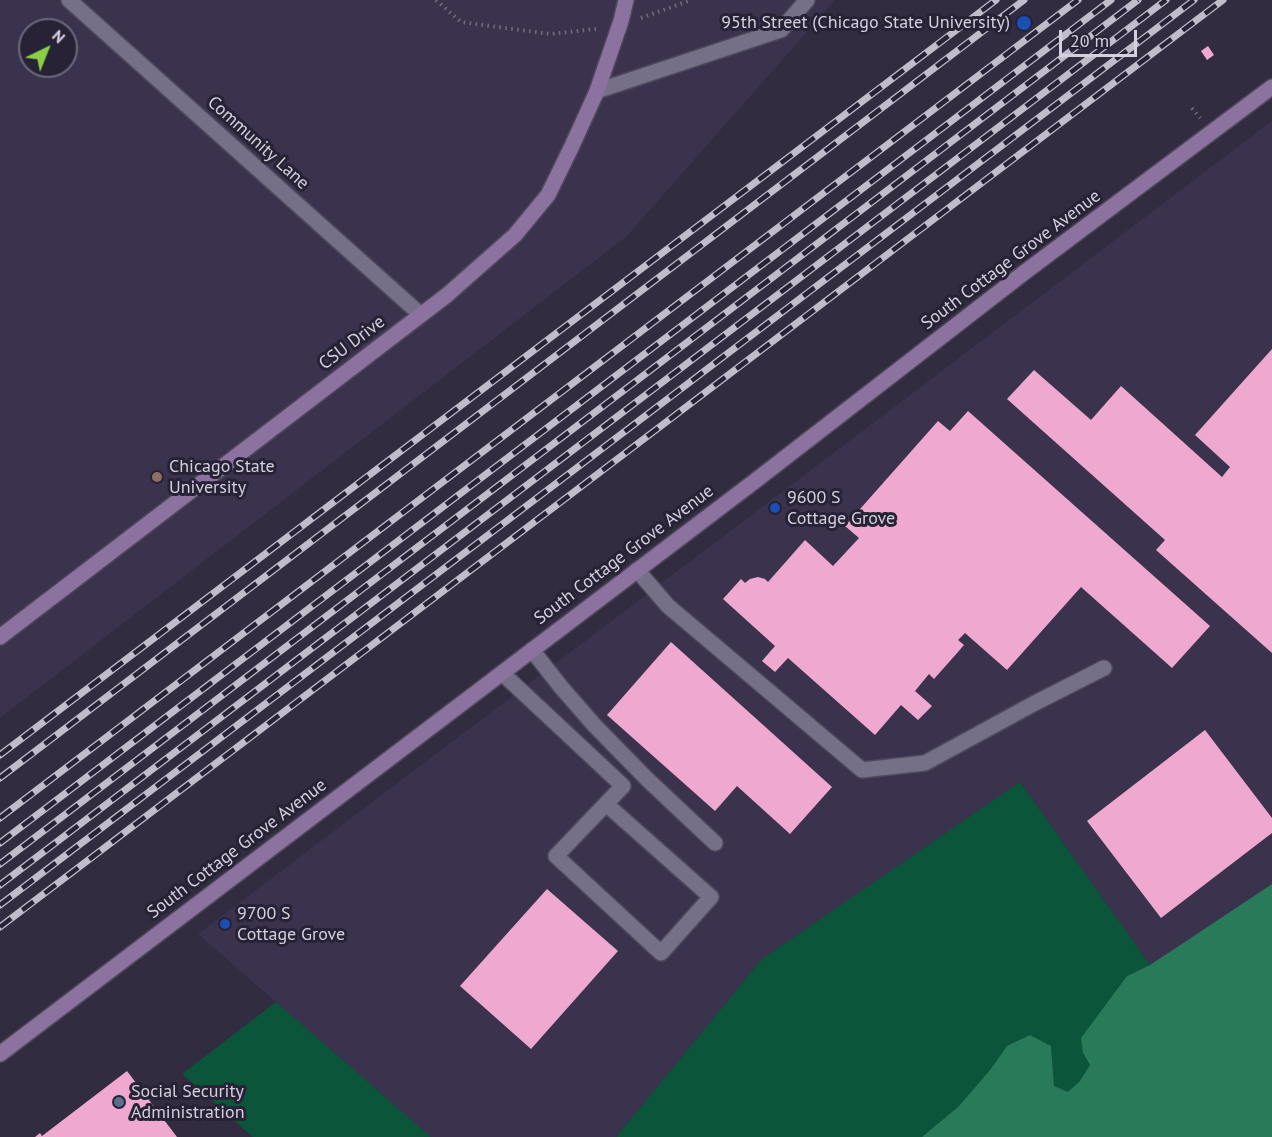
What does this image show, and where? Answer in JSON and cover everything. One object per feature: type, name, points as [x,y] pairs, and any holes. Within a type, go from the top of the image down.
[{"type":"street","name":"CSU Drive","points":[[0,638],[447,295],[515,235],[548,195],[597,91],[626,0]]},
{"type":"street","name":"South Cottage Grove Avenue","points":[[0,1054],[1025,272],[1272,87]]},
{"type":"lane","name":"Community Lane","points":[[69,0],[421,315]]},
{"type":"lane","points":[[597,91],[781,30],[807,0]]},
{"type":"lane","points":[[637,570],[668,606],[862,770],[925,762],[1104,668]]},
{"type":"lane","points":[[532,650],[595,726],[715,843]]},
{"type":"lane","points":[[502,673],[622,786],[556,856],[662,953],[711,897],[606,804]]},
{"type":"path","points":[[436,0],[461,22],[550,34],[619,27],[691,0]]},
{"type":"shaded area","name":"Chicago State University","points":[[0,0],[835,0],[627,236],[0,718]]},
{"type":"shaded area","points":[[1272,121],[1272,884],[1150,965],[1020,782],[762,959],[616,1137],[431,1137],[198,934]]},
{"type":"green space","points":[[1020,782],[1150,965],[1127,976],[1100,1015],[1083,1053],[1090,1065],[1080,1081],[1068,1093],[1054,1086],[1051,1046],[1007,1046],[959,1106],[922,1137],[616,1137],[762,959]]},
{"type":"green space","points":[[1272,884],[1272,1137],[922,1137],[959,1106],[1007,1046],[1030,1035],[1051,1046],[1054,1086],[1068,1092],[1080,1081],[1090,1065],[1083,1053],[1081,1038],[1127,976],[1150,965]]},
{"type":"green space","points":[[276,1002],[431,1137],[253,1137],[182,1074]]},
{"type":"building","points":[[1208,46],[1214,55],[1207,60],[1201,51]]},
{"type":"building","points":[[1272,349],[1272,653],[1156,550],[1165,540],[1007,399],[1034,370],[1091,420],[1121,386],[1222,477],[1230,467],[1195,435]]},
{"type":"building","points":[[968,411],[1210,626],[1172,668],[1081,587],[1007,670],[965,633],[958,640],[964,645],[958,652],[934,679],[929,674],[915,691],[932,706],[918,720],[901,705],[875,735],[788,658],[775,672],[762,661],[775,646],[723,599],[741,579],[745,583],[758,577],[768,582],[805,540],[833,566],[859,538],[845,526],[938,421],[950,431]]},
{"type":"building","points":[[671,642],[832,787],[790,834],[737,786],[715,811],[607,715]]},
{"type":"building","points":[[1205,730],[1272,818],[1272,833],[1161,918],[1087,821]]},
{"type":"building","points":[[547,889],[618,951],[531,1049],[460,986]]},
{"type":"building","name":"Social Security Administration","points":[[127,1071],[177,1137],[35,1137],[40,1133],[42,1136]]},
{"type":"railway","points":[[0,755],[996,0]]},
{"type":"railway","points":[[0,778],[1024,0]]},
{"type":"railway","points":[[0,818],[1078,0]]},
{"type":"railway","points":[[0,843],[1111,0]]},
{"type":"railway","points":[[0,864],[1138,0]]},
{"type":"railway","points":[[0,885],[1166,0]]},
{"type":"railway","points":[[0,905],[1194,0]]},
{"type":"railway","points":[[0,927],[1223,0]]},
{"type":"place","name":"95th Street (Chicago State University)","points":[[1024,23]]},
{"type":"place","name":"Chicago State University","points":[[157,477]]},
{"type":"place","name":"9600 S Cottage Grove","points":[[775,508]]},
{"type":"place","name":"9700 S Cottage Grove","points":[[225,924]]},
{"type":"place","name":"Social Security Administration","points":[[119,1102]]}]
